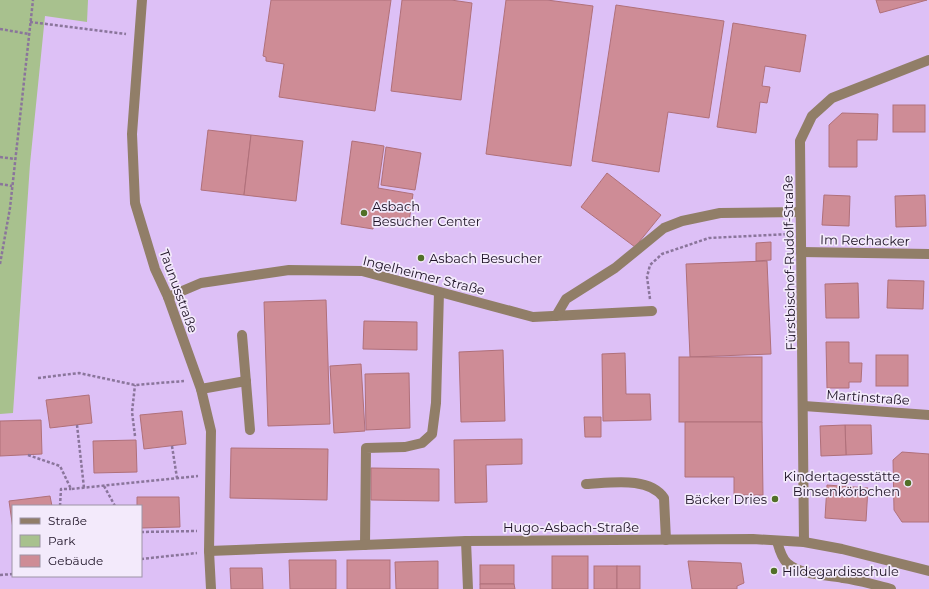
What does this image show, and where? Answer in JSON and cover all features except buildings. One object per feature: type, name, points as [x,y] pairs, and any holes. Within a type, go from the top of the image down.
[{"type":"street","name":"Taunusstraße","points":[[142,0],[132,134],[135,203],[155,269],[168,297],[197,380],[211,431],[209,551],[211,589]]},
{"type":"street","name":"Fürstbischof-Rudolf-Straße","points":[[804,542],[804,406],[800,235],[800,141],[812,116],[832,98],[929,60]]},
{"type":"street","points":[[556,316],[566,299],[615,268],[664,228],[682,221],[720,213],[800,212]]},
{"type":"street","name":"Im Rechacker","points":[[801,252],[929,254]]},
{"type":"street","name":"Ingelheimer Straße","points":[[168,297],[201,283],[289,270],[362,271],[533,317],[652,311]]},
{"type":"street","points":[[365,545],[366,448],[406,447],[422,443],[432,434],[436,402],[439,292]]},
{"type":"street","points":[[242,334],[250,430]]},
{"type":"street","points":[[200,390],[246,381]]},
{"type":"street","name":"Martinstraße","points":[[804,406],[929,415]]},
{"type":"street","points":[[586,484],[637,484],[655,488],[664,498],[666,540]]},
{"type":"street","name":"Hugo-Asbach-Straße","points":[[209,551],[466,541],[753,539],[804,542],[842,549],[929,572]]},
{"type":"street","points":[[466,541],[468,589]]},
{"type":"street","points":[[777,541],[781,554],[786,562],[796,568],[822,576],[842,577],[891,589]]},
{"type":"path","points":[[0,264],[12,186],[33,0]]},
{"type":"path","points":[[30,22],[140,35]]},
{"type":"path","points":[[0,29],[29,34]]},
{"type":"path","points":[[0,157],[15,159]]},
{"type":"path","points":[[0,184],[12,186]]},
{"type":"path","points":[[652,311],[647,277],[650,265],[662,254],[709,238],[800,235]]},
{"type":"path","points":[[38,378],[79,373],[135,385],[197,380]]},
{"type":"path","points":[[135,385],[132,412],[135,436]]},
{"type":"path","points":[[77,425],[84,488]]},
{"type":"path","points":[[172,446],[177,478]]},
{"type":"path","points":[[28,455],[60,466],[71,489]]},
{"type":"path","points":[[60,505],[61,489],[211,475]]},
{"type":"path","points":[[104,486],[114,505]]},
{"type":"path","points":[[142,532],[210,531]]},
{"type":"path","points":[[142,559],[209,551]]},
{"type":"path","points":[[0,575],[12,574]]},
{"type":"green space","points":[[0,0],[88,0],[87,22],[45,16],[30,164],[13,413],[0,414]]},
{"type":"place","name":"Asbach Besucher Center","points":[[364,213]]},
{"type":"place","name":"Asbach Besucher","points":[[421,258]]},
{"type":"place","name":"Kindertagesstätte Binsenkörbchen","points":[[908,483]]},
{"type":"place","name":"Bäcker Dries","points":[[775,499]]},
{"type":"place","name":"Hildegardisschule","points":[[774,571]]}]
